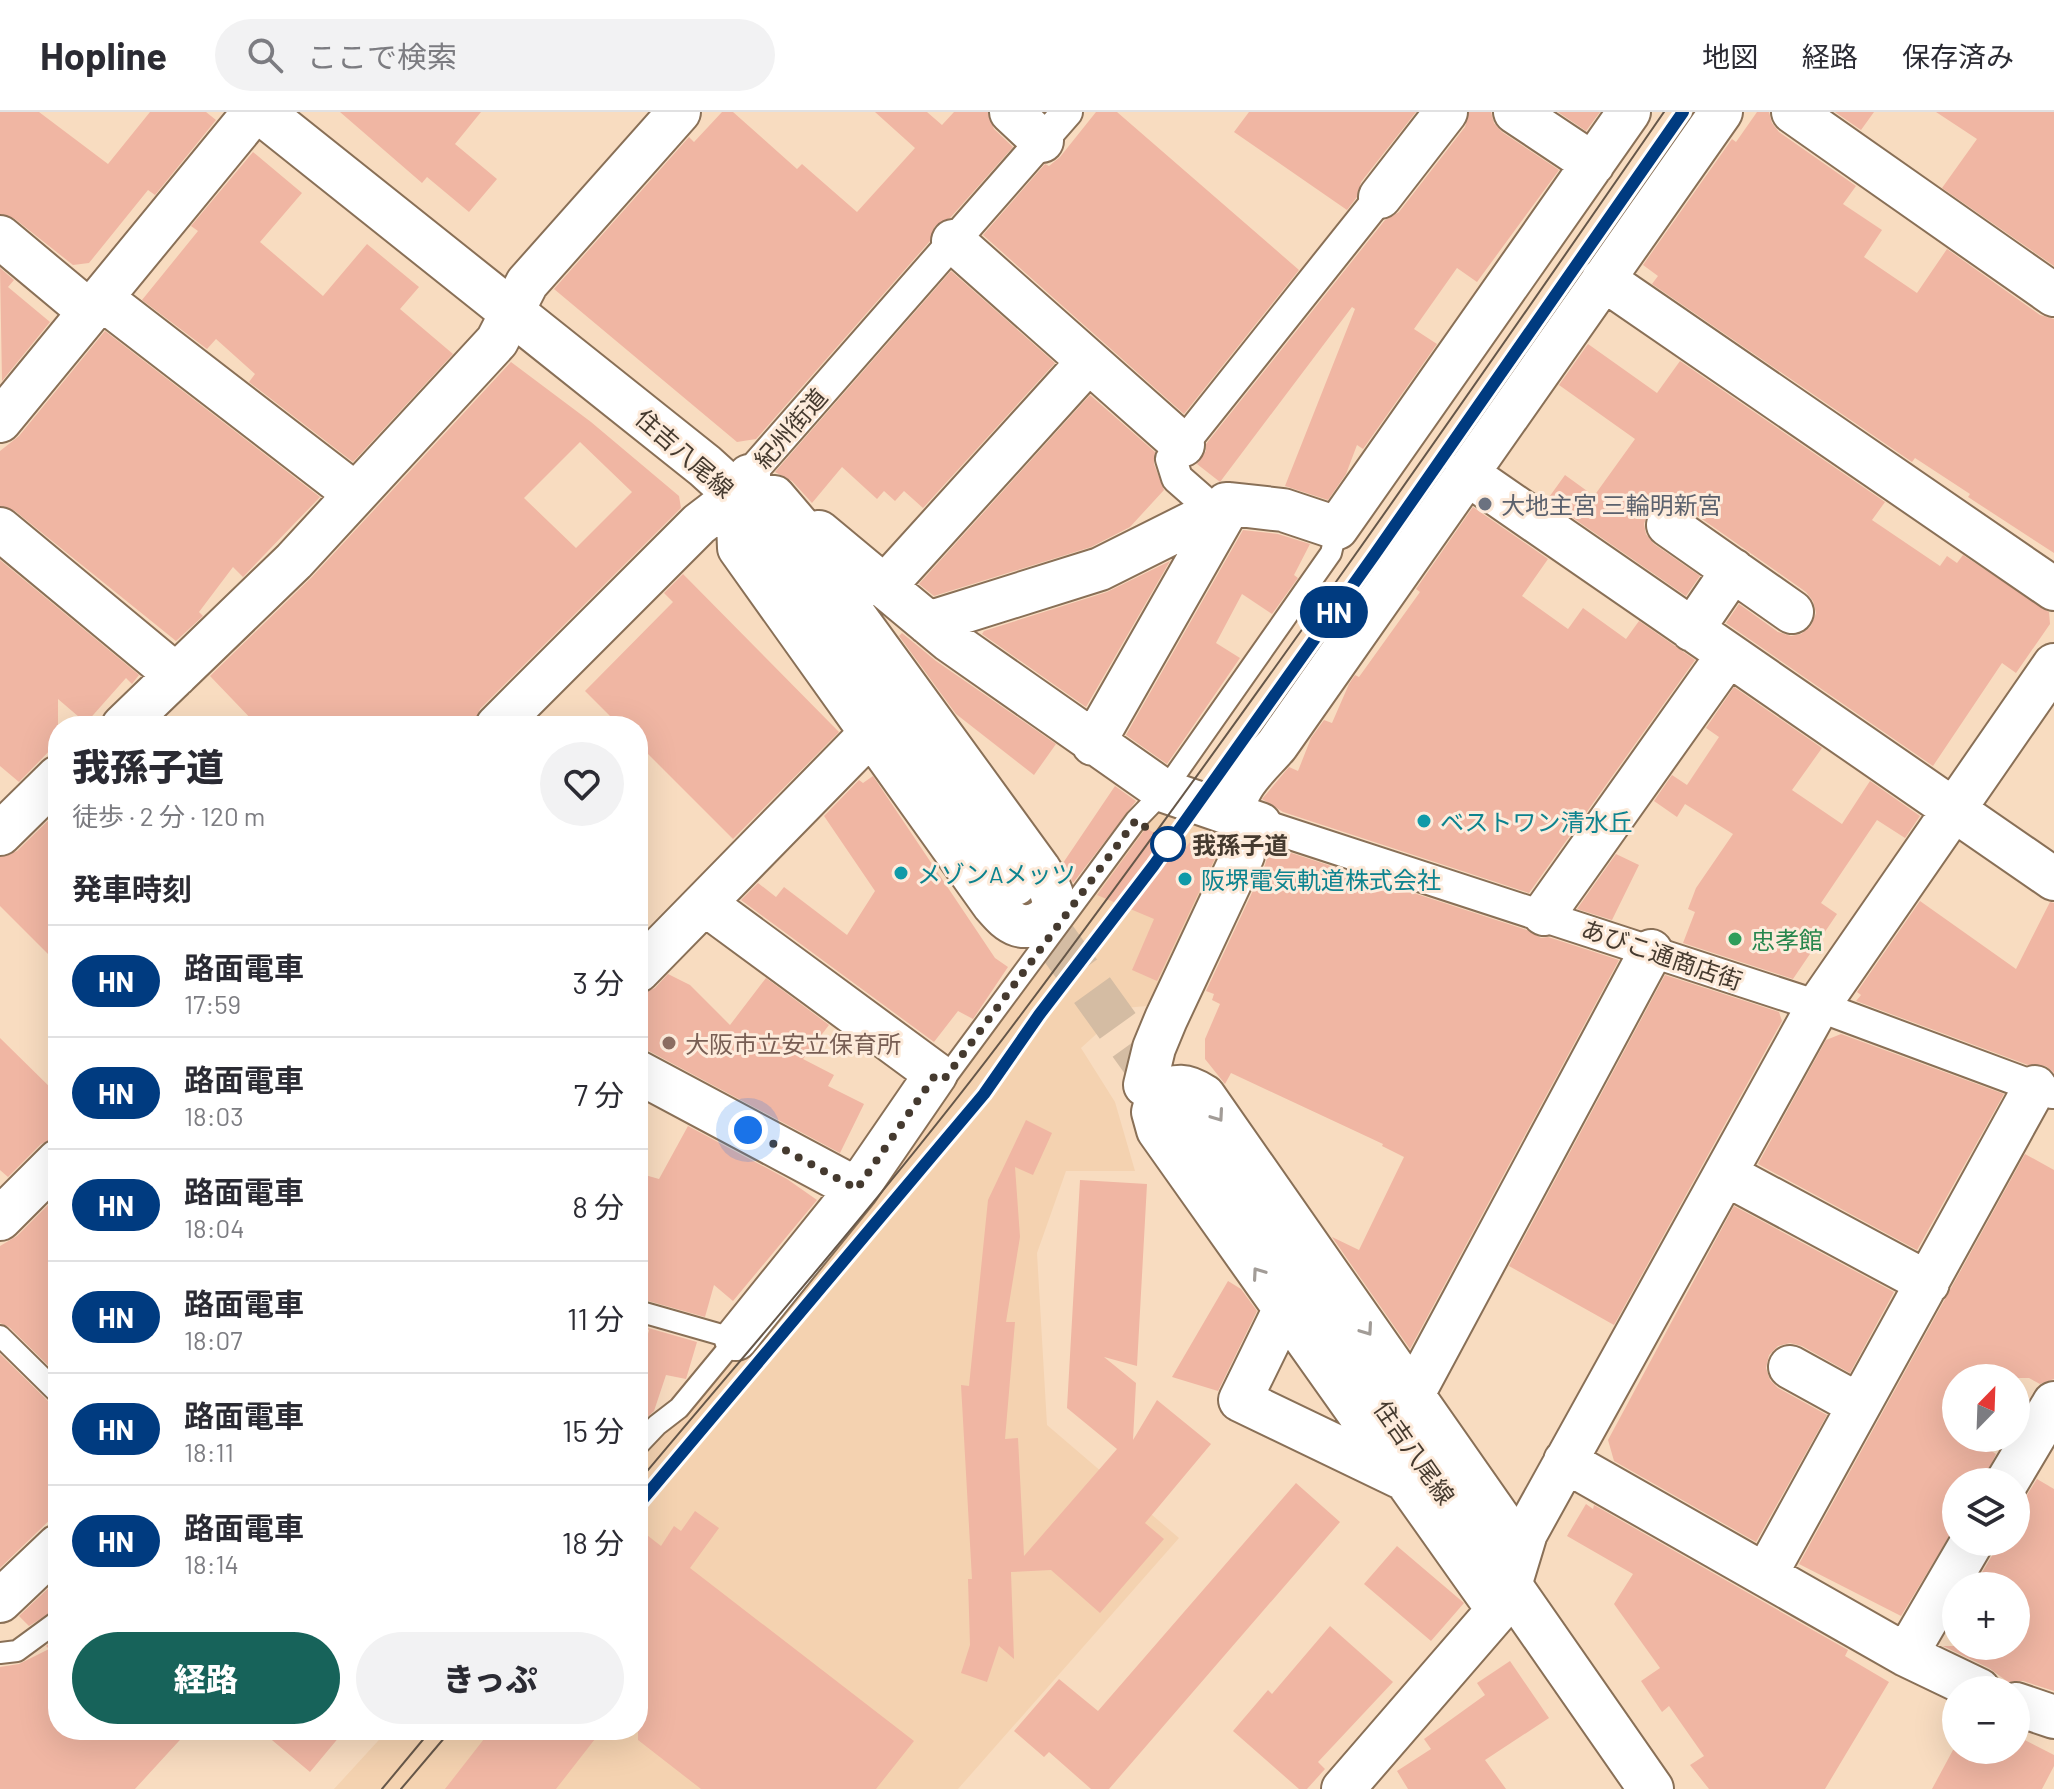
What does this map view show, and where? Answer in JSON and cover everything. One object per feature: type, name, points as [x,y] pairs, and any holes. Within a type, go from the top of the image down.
[{"type":"main road","name":"住吉八尾線","points":[[261,112],[705,466],[755,487],[1015,883]]},
{"type":"main road","name":"住吉八尾線","points":[[1169,1104],[1504,1600],[1651,1789]]},
{"type":"street","points":[[0,421],[254,112]]},
{"type":"street","points":[[1011,112],[1055,126]]},
{"type":"street","points":[[1446,112],[1171,459],[1177,478],[1216,502],[1283,510],[1337,528],[1629,112]]},
{"type":"street","points":[[1515,112],[1593,164]]},
{"type":"street","points":[[1251,821],[1236,796],[1277,745],[1721,112]]},
{"type":"street","points":[[1793,112],[2054,295]]},
{"type":"street","points":[[133,716],[294,561],[497,341],[527,283],[663,117]]},
{"type":"street","name":"紀州街道","points":[[507,716],[699,524],[755,487],[953,241],[1055,126]]},
{"type":"street","points":[[0,237],[354,493]]},
{"type":"street","points":[[953,241],[1183,445]]},
{"type":"street","points":[[1603,279],[2054,589]]},
{"type":"street","points":[[855,616],[886,588],[1088,362]]},
{"type":"street","points":[[1466,473],[2054,879]]},
{"type":"street","points":[[755,487],[939,632],[1093,744],[1164,791],[1251,821]]},
{"type":"street","points":[[755,487],[814,544],[855,616],[1044,877],[1054,901],[1053,910],[1035,925],[1021,926],[1006,919],[739,548],[755,487]]},
{"type":"street","points":[[910,688],[939,632],[1100,569],[1216,502]]},
{"type":"street","points":[[1093,744],[1216,502]]},
{"type":"street","points":[[1668,525],[1792,612]]},
{"type":"street","points":[[0,529],[176,675]]},
{"type":"street","points":[[1692,630],[1733,570]]},
{"type":"street","points":[[1544,914],[1728,655]]},
{"type":"street","points":[[1343,1789],[1504,1600],[1519,1547],[1818,1006],[2054,665]]},
{"type":"street","points":[[648,961],[871,733]]},
{"type":"street","points":[[0,834],[48,787]]},
{"type":"street","points":[[1169,1104],[1145,1085],[1154,1048],[1243,855],[1243,838],[1251,821]]},
{"type":"street","name":"あびこ通商店街","points":[[1251,821],[1544,914],[1818,1006],[2044,1091]]},
{"type":"street","points":[[705,904],[936,1074],[857,1189],[736,1339]]},
{"type":"street","points":[[1412,1396],[1651,951]]},
{"type":"street","points":[[648,1077],[857,1189]]},
{"type":"street","points":[[1504,1600],[1401,1477],[1158,1130],[1153,1112],[1169,1104],[1175,1085],[1190,1087],[1204,1096],[1519,1547]]},
{"type":"street","points":[[1766,1574],[1928,1283],[2044,1091]]},
{"type":"street","points":[[0,1219],[48,1171]]},
{"type":"street","points":[[1725,1174],[1928,1283]]},
{"type":"street","points":[[1284,1310],[1240,1400],[1401,1477]]},
{"type":"street","points":[[1790,1367],[1859,1405]]},
{"type":"street","points":[[2015,1468],[2054,1403]]},
{"type":"street","points":[[1565,1461],[1906,1655],[1950,1676]]},
{"type":"street","points":[[0,1601],[48,1555]]},
{"type":"street","points":[[1906,1655],[1964,1556]]},
{"type":"street","points":[[2030,1709],[2054,1717]]},
{"type":"lane","points":[[936,1074],[946,1077],[1136,820],[1164,791],[1331,553],[1337,528]]},
{"type":"lane","points":[[648,1314],[736,1339],[679,1408],[648,1422]]},
{"type":"lane","points":[[0,1336],[48,1383]]},
{"type":"lane","points":[[0,1653],[17,1651],[48,1628]]},
{"type":"shaded area","points":[[1157,804],[1221,825],[1230,843],[1157,1005],[1125,1008],[1081,1048],[1115,1102],[1135,1171],[1066,1171],[1037,1253],[1047,1425],[1179,1538],[958,1789],[334,1789],[379,1740],[648,1740],[648,1444],[859,1205]]},
{"type":"building","points":[[0,112],[39,112],[108,164],[150,112],[206,112],[216,120],[155,195],[148,190],[89,263],[73,265],[15,219],[0,214]]},
{"type":"building","points":[[340,112],[481,112],[455,144],[497,179],[469,212],[427,177],[422,183]]},
{"type":"building","points":[[722,112],[733,112],[797,169],[802,164],[857,212],[915,148],[875,112],[927,112],[942,125],[954,112],[988,112],[994,129],[1013,147],[950,218],[935,226],[930,241],[756,439],[737,442],[554,289],[689,137],[694,142]]},
{"type":"building","points":[[1096,112],[1117,112],[1299,270],[1184,414],[983,235],[1045,164],[1049,166],[1060,157]]},
{"type":"building","points":[[1249,112],[1416,112],[1361,182],[1357,197],[1347,210],[1234,132]]},
{"type":"building","points":[[1469,112],[1491,112],[1494,123],[1502,132],[1559,170],[1477,282],[1457,268],[1414,329],[1437,344],[1363,449],[1357,445],[1346,474],[1328,500],[1285,486],[1355,309],[1352,307],[1220,482],[1197,464],[1206,451],[1206,444],[1385,220],[1399,212],[1465,127]]},
{"type":"building","points":[[1558,112],[1600,112],[1586,131]]},
{"type":"building","points":[[1757,112],[1769,112],[1779,132],[1856,186],[1843,204],[1882,230],[1864,257],[1917,293],[1947,249],[2040,315],[2054,319],[2054,553],[1915,458],[1912,462],[1652,284],[1658,276],[1643,265],[1732,139],[1736,142]]},
{"type":"building","points":[[1835,112],[1874,112],[1861,130]]},
{"type":"building","points":[[1936,112],[2054,112],[2054,266],[1942,188],[1977,139]]},
{"type":"building","points":[[253,152],[302,193],[260,242],[323,296],[367,244],[419,287],[400,309],[453,354],[353,462],[249,382],[255,374],[216,339],[207,349],[142,300],[198,231],[191,226]]},
{"type":"building","points":[[0,268],[14,280],[8,287],[50,322],[2,381]]},
{"type":"building","points":[[951,271],[1055,363],[923,508],[904,491],[895,501],[884,491],[877,499],[842,467],[812,503],[792,481],[775,472]]},
{"type":"building","points":[[105,331],[320,497],[243,577],[233,567],[199,612],[203,616],[176,641],[15,511],[0,506],[0,451],[19,436]]},
{"type":"building","points":[[1588,344],[1657,393],[1680,361],[1885,502],[1872,520],[1940,566],[1947,556],[1957,563],[1963,555],[2049,612],[2050,624],[2016,673],[2002,663],[1933,766],[1726,623],[1739,604],[1778,632],[1791,636],[1801,634],[1811,626],[1816,613],[1813,601],[1806,592],[1682,505],[1669,501],[1657,504],[1648,512],[1644,524],[1646,534],[1654,544],[1700,576],[1686,596],[1547,500],[1565,475],[1594,496],[1635,439],[1559,385]]},
{"type":"building","points":[[511,362],[591,422],[679,496],[681,508],[480,709],[478,716],[248,716],[210,676],[312,577]],"holes":[[[580,442],[632,492],[576,548],[524,498]]]},
{"type":"building","points":[[1090,395],[1155,452],[1154,464],[1164,490],[1130,527],[1091,547],[934,596],[919,584]]},
{"type":"building","points":[[1473,507],[1548,559],[1522,596],[1568,629],[1583,608],[1626,639],[1639,621],[1695,660],[1529,893],[1283,812],[1262,799],[1289,767],[1298,771],[1311,738],[1324,720],[1332,723],[1349,684],[1355,675],[1359,677],[1420,592],[1416,589]]},
{"type":"building","points":[[1243,530],[1278,534],[1310,544],[1294,575],[1298,578],[1272,614],[1242,594],[1216,643],[1240,658],[1167,764],[1126,735]]},
{"type":"building","points":[[0,560],[139,675],[132,684],[126,678],[92,716],[78,716],[58,699],[58,716],[48,716],[48,752],[19,782],[0,766]]},
{"type":"building","points":[[1170,561],[1086,707],[982,634],[1107,592]]},
{"type":"building","points":[[683,574],[839,732],[733,839],[648,754],[648,716],[610,716],[585,691],[673,602],[664,593]]},
{"type":"building","points":[[902,633],[936,661],[1056,744],[1034,775],[956,714],[899,636]]},
{"type":"building","points":[[1734,687],[1822,748],[1792,790],[1842,824],[1870,781],[1920,816],[1905,838],[1877,820],[1821,903],[1837,914],[1793,979],[1683,943],[1695,912],[1688,909],[1696,888],[1733,834],[1685,804],[1677,817],[1654,801],[1672,775],[1687,785],[1719,737],[1706,728]]},
{"type":"building","points":[[873,776],[995,958],[1008,967],[973,1019],[958,1011],[934,1042],[741,900],[758,883],[776,897],[784,887],[847,935],[875,891],[824,816],[859,780],[863,783]]},
{"type":"building","points":[[1115,786],[1136,801],[1073,883],[1063,863]]},
{"type":"building","points":[[48,821],[48,954],[0,906],[0,857],[17,851]]},
{"type":"building","points":[[1146,828],[1184,850],[1196,834],[1218,844],[1219,850],[1157,981],[1132,970],[1154,919],[1097,895]]},
{"type":"building","points":[[1270,846],[1527,930],[1541,938],[1548,937],[1619,960],[1410,1349],[1332,1237],[1359,1250],[1404,1157],[1383,1144],[1231,1073],[1225,1084],[1205,1059],[1205,1039],[1220,1004],[1212,1000],[1214,994],[1206,991],[1265,865]]},
{"type":"building","points":[[1616,854],[1639,865],[1612,920],[1577,909]]},
{"type":"building","points":[[1920,901],[2016,969],[2050,902],[2054,903],[2054,1073],[2046,1066],[2028,1065],[1856,1001],[1861,995],[1857,992]]},
{"type":"building","points":[[668,974],[690,985],[730,1025],[766,978],[829,1025],[803,1059],[834,1075],[828,1086],[864,1104],[840,1153],[648,1051],[648,991]]},
{"type":"building","points":[[1665,975],[1779,1012],[1782,1021],[1614,1325],[1509,1266]]},
{"type":"building","points":[[1841,1034],[2004,1094],[1917,1250],[1758,1164],[1826,1040]]},
{"type":"building","points":[[0,1038],[48,1085],[48,1142],[41,1144],[8,1177],[0,1170]]},
{"type":"building","points":[[1026,1120],[1052,1133],[1033,1175],[1015,1167],[1020,1237],[1006,1322],[1015,1322],[1005,1439],[1018,1438],[1024,1556],[1117,1449],[1067,1408],[1080,1180],[1147,1184],[1137,1366],[1104,1357],[1136,1383],[1133,1440],[1157,1400],[1211,1444],[1145,1523],[1164,1539],[1100,1613],[1051,1570],[1011,1572],[1014,1659],[999,1646],[987,1682],[961,1673],[970,1645],[968,1579],[972,1579],[961,1385],[969,1386],[988,1200]]},
{"type":"building","points":[[688,1126],[787,1179],[817,1200],[733,1301],[714,1285],[705,1317],[648,1301],[648,1176],[659,1179]]},
{"type":"building","points":[[2025,1154],[2054,1170],[2054,1379],[2040,1384],[2030,1379],[2030,1364],[1942,1364],[1942,1452],[1996,1454],[1990,1468],[1942,1468],[1942,1548],[1901,1616],[1799,1564]]},
{"type":"building","points":[[48,1205],[48,1365],[9,1327],[0,1323],[0,1246],[17,1236]]},
{"type":"building","points":[[1734,1206],[1894,1292],[1850,1373],[1802,1346],[1790,1343],[1778,1346],[1769,1355],[1766,1368],[1770,1380],[1778,1388],[1827,1415],[1756,1542],[1614,1461],[1608,1440]]},
{"type":"building","points":[[1228,1281],[1241,1289],[1257,1311],[1218,1391],[1172,1377]]},
{"type":"building","points":[[649,1330],[697,1342],[686,1379],[666,1375],[654,1411],[648,1417],[648,1334]]},
{"type":"building","points":[[0,1354],[48,1401],[48,1522],[0,1568]]},
{"type":"building","points":[[2037,1479],[2054,1489],[2054,1691],[2030,1683],[2030,1676],[2000,1676],[1972,1660],[2030,1660],[2030,1572],[1982,1572],[1992,1556],[2030,1556],[2030,1490]]},
{"type":"building","points":[[1296,1483],[1340,1522],[1109,1789],[1091,1789],[1049,1752],[1044,1757],[1014,1731],[1059,1679],[1098,1711]]},
{"type":"building","points":[[1586,1504],[1593,1509],[1594,1505],[1848,1650],[1845,1656],[1889,1682],[1825,1789],[1709,1789],[1690,1765],[1704,1756],[1669,1706],[1662,1712],[1641,1681],[1660,1668],[1614,1604],[1633,1574],[1567,1536]]},
{"type":"building","points":[[695,1511],[719,1528],[690,1568],[914,1741],[876,1789],[701,1789],[638,1740],[648,1740],[648,1536],[661,1546],[674,1526],[681,1531]]},
{"type":"building","points":[[1397,1546],[1464,1603],[1431,1641],[1364,1584]]},
{"type":"building","points":[[48,1589],[48,1614],[29,1626],[19,1616]]},
{"type":"building","points":[[1330,1626],[1393,1682],[1318,1762],[1325,1769],[1307,1789],[1299,1789],[1233,1731],[1268,1690],[1272,1694]]},
{"type":"building","points":[[48,1650],[48,1740],[180,1740],[135,1789],[0,1789],[0,1667],[19,1664]]},
{"type":"building","points":[[1510,1661],[1549,1718],[1485,1760],[1506,1789],[1408,1789],[1397,1771],[1431,1749],[1424,1739],[1485,1695],[1477,1683]]},
{"type":"building","points":[[272,1740],[337,1740],[310,1772]]},
{"type":"building","points":[[483,1740],[594,1740],[556,1789],[445,1789]]},
{"type":"building","points":[[2030,1743],[2054,1755],[2054,1766],[2042,1789],[1932,1789],[1945,1764],[2030,1764]]},
{"type":"tunnel","points":[[1015,883],[1168,1096]]},
{"type":"tram line","points":[[648,1470],[880,1194],[1020,1016],[1185,793],[1664,112]]},
{"type":"tram line","points":[[648,1493],[984,1094],[1254,723],[1683,112]]},
{"type":"tram line","name":"HN","points":[[648,1493],[984,1094],[1039,1015],[1154,865],[1683,112]]},
{"type":"tram line","points":[[382,1789],[423,1740]]},
{"type":"tram line","points":[[401,1789],[443,1740]]},
{"type":"place","name":"大地主宮 三輪明新宮","points":[[1485,504]]},
{"type":"place","name":"ベストワン清水丘","points":[[1424,821]]},
{"type":"place","name":"我孫子道","points":[[1168,844]]},
{"type":"place","name":"メゾンAメッツ","points":[[901,873]]},
{"type":"place","name":"阪堺電気軌道株式会社","points":[[1185,879]]},
{"type":"place","name":"忠孝館","points":[[1735,939]]},
{"type":"place","name":"大阪市立安立保育所","points":[[669,1043]]},
{"type":"route","points":[[748,1130],[857,1189],[936,1074],[946,1077],[1136,820],[1168,844]]}]
